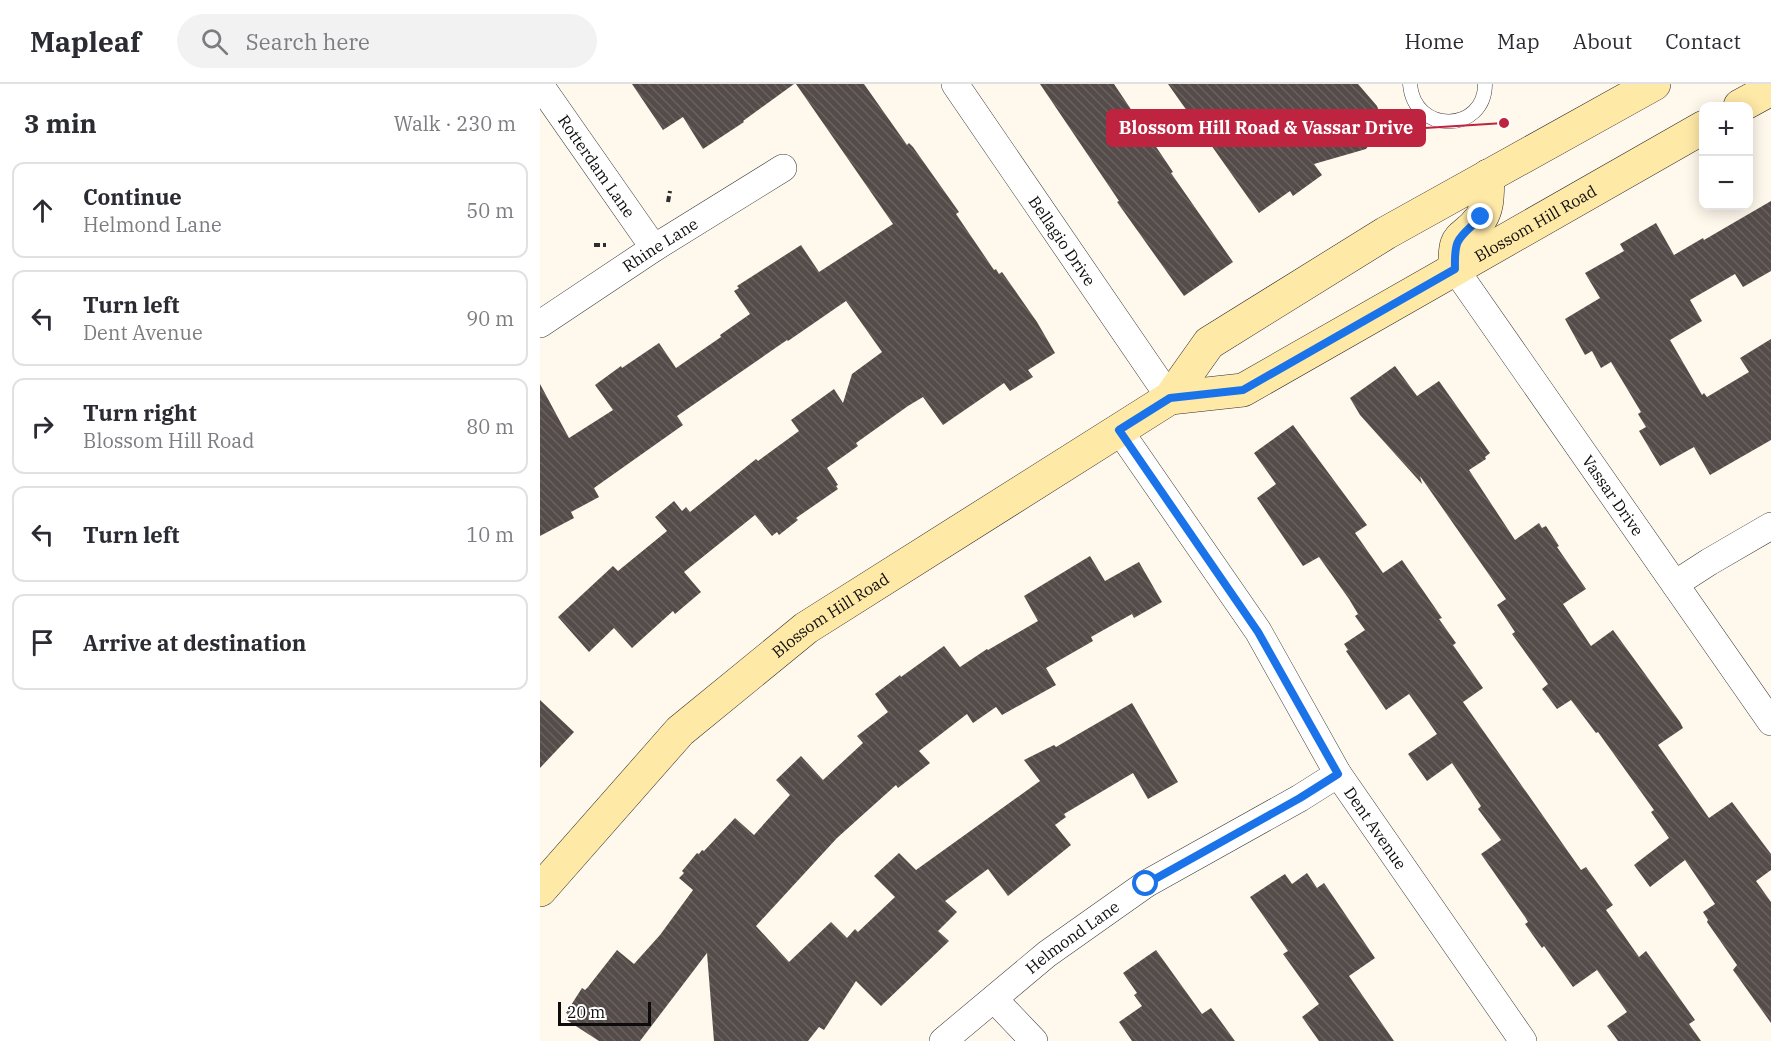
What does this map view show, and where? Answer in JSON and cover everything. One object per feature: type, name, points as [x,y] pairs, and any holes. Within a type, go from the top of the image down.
[{"type":"main road","name":"Blossom Hill Road","points":[[540,889],[680,731],[806,628],[1170,398],[1209,343],[1386,233],[1654,84]]},
{"type":"main road","points":[[1747,102],[1771,89]]},
{"type":"main road","name":"Blossom Hill Road","points":[[1170,398],[1243,390],[1699,130]]},
{"type":"main road","points":[[1455,269],[1457,241],[1481,217],[1487,203],[1488,176]]},
{"type":"street","name":"Bellagio Drive","points":[[955,84],[1170,398]]},
{"type":"street","name":"Rotterdam Lane","points":[[540,85],[654,248]]},
{"type":"street","name":"Rhine Lane","points":[[540,324],[654,248],[783,168]]},
{"type":"street","name":"Vassar Drive","points":[[1455,269],[1771,722]]},
{"type":"street","name":"Dent Avenue","points":[[1119,430],[1258,632],[1338,774],[1522,1041]]},
{"type":"street","points":[[1675,584],[1771,526]]},
{"type":"street","name":"Helmond Lane","points":[[943,1041],[1047,954],[1146,884],[1300,798],[1338,774]]},
{"type":"street","points":[[994,999],[1034,1041]]},
{"type":"lane","points":[[1410,84],[1415,104],[1424,114],[1436,120],[1448,122],[1461,120],[1472,113],[1480,103],[1485,84]]},
{"type":"path","points":[[668,202],[670,191]]},
{"type":"path","points":[[594,245],[606,245]]},
{"type":"building","points":[[632,84],[794,84],[744,122],[703,149],[683,117],[663,130]]},
{"type":"building","points":[[796,84],[864,84],[907,145],[909,143],[913,147],[959,212],[956,214],[994,270],[996,269],[999,274],[1002,272],[1037,322],[1055,353],[1028,370],[1033,377],[1010,391],[1004,383],[943,425],[923,397],[908,406],[856,443],[858,446],[827,468],[838,485],[836,486],[838,489],[796,518],[798,520],[779,535],[777,532],[772,536],[755,515],[684,572],[701,592],[675,614],[673,611],[632,648],[614,628],[589,652],[558,617],[613,566],[618,571],[667,531],[655,517],[674,501],[682,511],[686,507],[690,512],[756,459],[758,461],[799,431],[791,420],[834,389],[843,403],[852,374],[882,352],[846,301],[677,416],[683,425],[594,488],[599,497],[571,512],[574,518],[540,536],[540,384],[569,438],[613,410],[595,385],[621,366],[622,368],[659,343],[676,368],[750,314],[734,291],[739,288],[737,286],[801,245],[819,272],[893,224]]},
{"type":"building","points":[[1040,84],[1114,84],[1173,172],[1171,173],[1233,262],[1184,296],[1117,202],[1119,201]]},
{"type":"building","points":[[1168,84],[1358,84],[1377,106],[1381,127],[1366,149],[1314,164],[1322,175],[1293,196],[1290,191],[1259,213]]},
{"type":"building","points":[[1771,201],[1771,271],[1743,287],[1735,274],[1690,300],[1702,321],[1670,340],[1702,395],[1704,393],[1707,397],[1749,372],[1740,358],[1771,339],[1771,440],[1710,475],[1694,447],[1660,466],[1639,431],[1646,427],[1638,414],[1641,412],[1611,362],[1601,368],[1592,351],[1585,355],[1565,319],[1600,298],[1585,273],[1624,251],[1620,244],[1656,223],[1674,255]]},
{"type":"building","points":[[1395,366],[1417,396],[1439,381],[1490,453],[1485,457],[1486,459],[1469,470],[1515,540],[1539,523],[1542,528],[1546,526],[1559,546],[1557,547],[1586,589],[1563,604],[1591,646],[1613,630],[1680,722],[1683,728],[1658,745],[1709,818],[1732,802],[1771,854],[1771,870],[1756,881],[1771,902],[1771,1023],[1733,970],[1737,965],[1707,922],[1703,912],[1715,904],[1685,860],[1650,887],[1634,865],[1669,838],[1651,812],[1654,810],[1598,732],[1596,733],[1571,700],[1557,709],[1542,689],[1548,684],[1512,634],[1515,632],[1497,605],[1506,599],[1420,476],[1422,484],[1360,415],[1350,398]]},
{"type":"building","points":[[1293,425],[1367,525],[1355,533],[1383,573],[1402,560],[1442,618],[1439,619],[1456,643],[1453,645],[1483,688],[1463,702],[1581,870],[1586,867],[1613,905],[1606,910],[1639,957],[1646,951],[1695,1020],[1689,1024],[1701,1041],[1618,1041],[1607,1026],[1627,1012],[1597,970],[1573,987],[1525,924],[1528,922],[1525,917],[1481,854],[1501,840],[1478,809],[1481,806],[1452,763],[1427,781],[1408,754],[1437,734],[1409,694],[1386,710],[1346,651],[1348,650],[1344,644],[1365,630],[1355,616],[1358,614],[1349,599],[1319,557],[1303,566],[1257,498],[1276,484],[1254,453]]},
{"type":"building","points":[[1090,556],[1105,581],[1139,562],[1162,602],[1134,618],[1132,614],[1091,637],[1093,641],[1046,668],[1056,685],[1002,715],[996,707],[973,723],[967,714],[919,751],[930,763],[898,788],[896,785],[837,838],[756,926],[789,962],[831,922],[847,938],[855,929],[858,932],[895,897],[874,876],[899,853],[916,870],[1040,781],[1024,760],[1054,745],[1056,747],[1132,703],[1178,782],[1148,799],[1133,773],[1064,814],[1066,817],[1055,825],[1071,845],[1008,896],[988,869],[945,901],[957,912],[938,931],[949,941],[881,1006],[856,981],[824,1030],[819,1027],[808,1041],[714,1041],[707,953],[640,1041],[599,1041],[565,1019],[568,1014],[566,1013],[582,988],[585,990],[588,987],[617,950],[634,964],[660,935],[693,890],[679,878],[697,853],[704,851],[735,818],[754,835],[790,795],[776,780],[801,756],[823,780],[863,743],[857,736],[888,712],[875,694],[944,646],[960,667],[1038,621],[1024,596]]},
{"type":"building","points":[[540,700],[574,732],[540,768]]},
{"type":"building","points":[[1307,873],[1317,888],[1324,883],[1375,958],[1349,976],[1394,1041],[1319,1041],[1302,1017],[1319,1004],[1283,954],[1288,951],[1250,897],[1285,874],[1292,884]]},
{"type":"building","points":[[1156,950],[1202,1014],[1211,1008],[1235,1041],[1132,1041],[1119,1022],[1142,1006],[1134,995],[1137,993],[1123,973]]},
{"type":"place","name":"Blossom Hill Road & Vassar Drive","points":[[1504,123]]},
{"type":"route","points":[[1146,884],[1300,798],[1338,774],[1311,730],[1258,632],[1119,430],[1170,398],[1243,390],[1455,269],[1457,241],[1481,217]]}]
